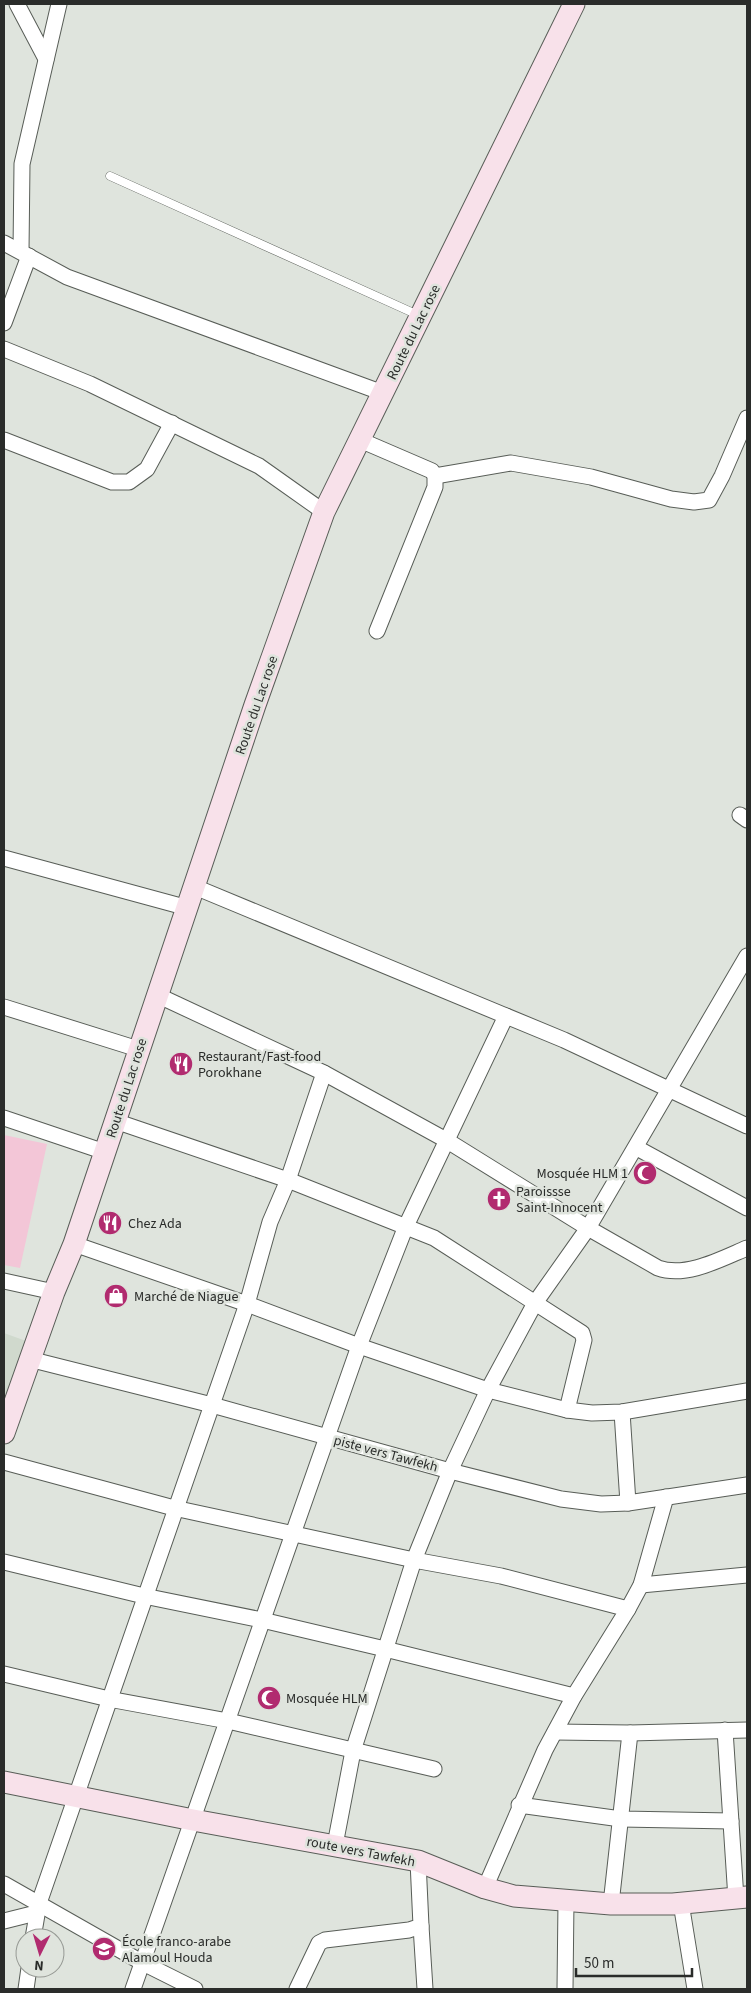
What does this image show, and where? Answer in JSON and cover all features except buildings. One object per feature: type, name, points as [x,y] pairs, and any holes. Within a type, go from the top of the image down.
[{"type":"main road","name":"Route du Lac rose","points":[[4,1431],[54,1292],[74,1244],[138,1049],[324,512],[574,4]]},
{"type":"main road","name":"route vers Tawfekh","points":[[4,1782],[193,1820],[418,1861],[485,1888],[514,1896],[566,1902],[610,1904],[681,1904],[741,1898]]},
{"type":"street","points":[[17,4],[46,59]]},
{"type":"street","points":[[4,322],[25,253],[22,164],[59,4]]},
{"type":"street","points":[[4,243],[67,277],[383,393]]},
{"type":"street","points":[[4,349],[90,384],[258,466],[324,512]]},
{"type":"street","points":[[435,476],[511,463],[591,477],[671,500],[694,502],[709,500],[722,476],[747,418]]},
{"type":"street","points":[[4,440],[112,482],[129,482],[147,469],[172,424]]},
{"type":"street","points":[[360,440],[432,471],[435,476],[435,487],[377,631]]},
{"type":"street","points":[[4,858],[188,908]]},
{"type":"street","points":[[194,887],[564,1040],[668,1090],[746,1124]]},
{"type":"street","points":[[336,1845],[353,1751],[414,1560],[450,1471],[488,1390],[535,1303],[588,1228],[637,1148],[668,1090],[747,956]]},
{"type":"street","points":[[157,995],[324,1073],[446,1140],[588,1228],[658,1268],[668,1272],[677,1272],[712,1263],[747,1248]]},
{"type":"street","points":[[4,1007],[138,1049]]},
{"type":"street","points":[[133,1989],[359,1346],[406,1226],[506,1016]]},
{"type":"street","points":[[34,1928],[37,1908],[174,1508],[247,1304],[270,1222],[288,1180],[324,1073]]},
{"type":"street","points":[[4,1118],[105,1152]]},
{"type":"street","points":[[115,1120],[288,1180],[406,1226],[441,1242],[582,1333],[584,1337],[567,1410]]},
{"type":"street","points":[[637,1148],[747,1208]]},
{"type":"street","points":[[74,1244],[488,1390],[567,1410],[592,1413],[622,1412],[747,1391]]},
{"type":"street","points":[[4,1281],[54,1292]]},
{"type":"street","name":"piste vers Tawfekh","points":[[29,1359],[212,1405],[450,1471],[561,1498],[601,1504],[628,1503],[747,1485]]},
{"type":"street","points":[[622,1412],[628,1503]]},
{"type":"street","points":[[4,1462],[174,1508],[414,1560],[500,1576],[628,1609]]},
{"type":"street","points":[[485,1888],[520,1806],[555,1732],[574,1696],[641,1585],[666,1497]]},
{"type":"street","points":[[4,1562],[144,1596],[385,1648],[574,1696]]},
{"type":"street","points":[[641,1585],[747,1575]]},
{"type":"street","points":[[4,1674],[109,1699],[228,1721],[434,1769]]},
{"type":"street","points":[[725,1730],[731,1821],[741,1898]]},
{"type":"street","points":[[555,1732],[630,1733],[747,1730]]},
{"type":"street","points":[[610,1904],[630,1733]]},
{"type":"street","points":[[520,1806],[621,1819],[731,1821]]},
{"type":"street","points":[[418,1861],[424,1989]]},
{"type":"street","points":[[4,1884],[37,1908],[195,1989]]},
{"type":"street","points":[[565,1989],[566,1902]]},
{"type":"street","points":[[681,1904],[695,1989]]},
{"type":"street","points":[[4,1921],[37,1908]]},
{"type":"street","points":[[297,1989],[319,1944],[325,1940],[409,1930],[421,1926]]},
{"type":"lane","points":[[110,176],[421,316]]},
{"type":"shaded area","points":[[4,1135],[47,1144],[20,1268],[4,1265]]},
{"type":"shaded area","points":[[4,1333],[26,1341],[4,1401]]},
{"type":"place","name":"Restaurant/Fast-food Porokhane","points":[[181,1064]]},
{"type":"place","name":"Mosquée HLM 1","points":[[645,1173]]},
{"type":"place","name":"Paroissse Saint-Innocent","points":[[499,1199]]},
{"type":"place","name":"Chez Ada","points":[[110,1223]]},
{"type":"place","name":"Marché de Niague","points":[[116,1296]]},
{"type":"place","name":"Mosquée HLM","points":[[269,1698]]},
{"type":"place","name":"École franco-arabe Alamoul Houda","points":[[104,1949]]}]
